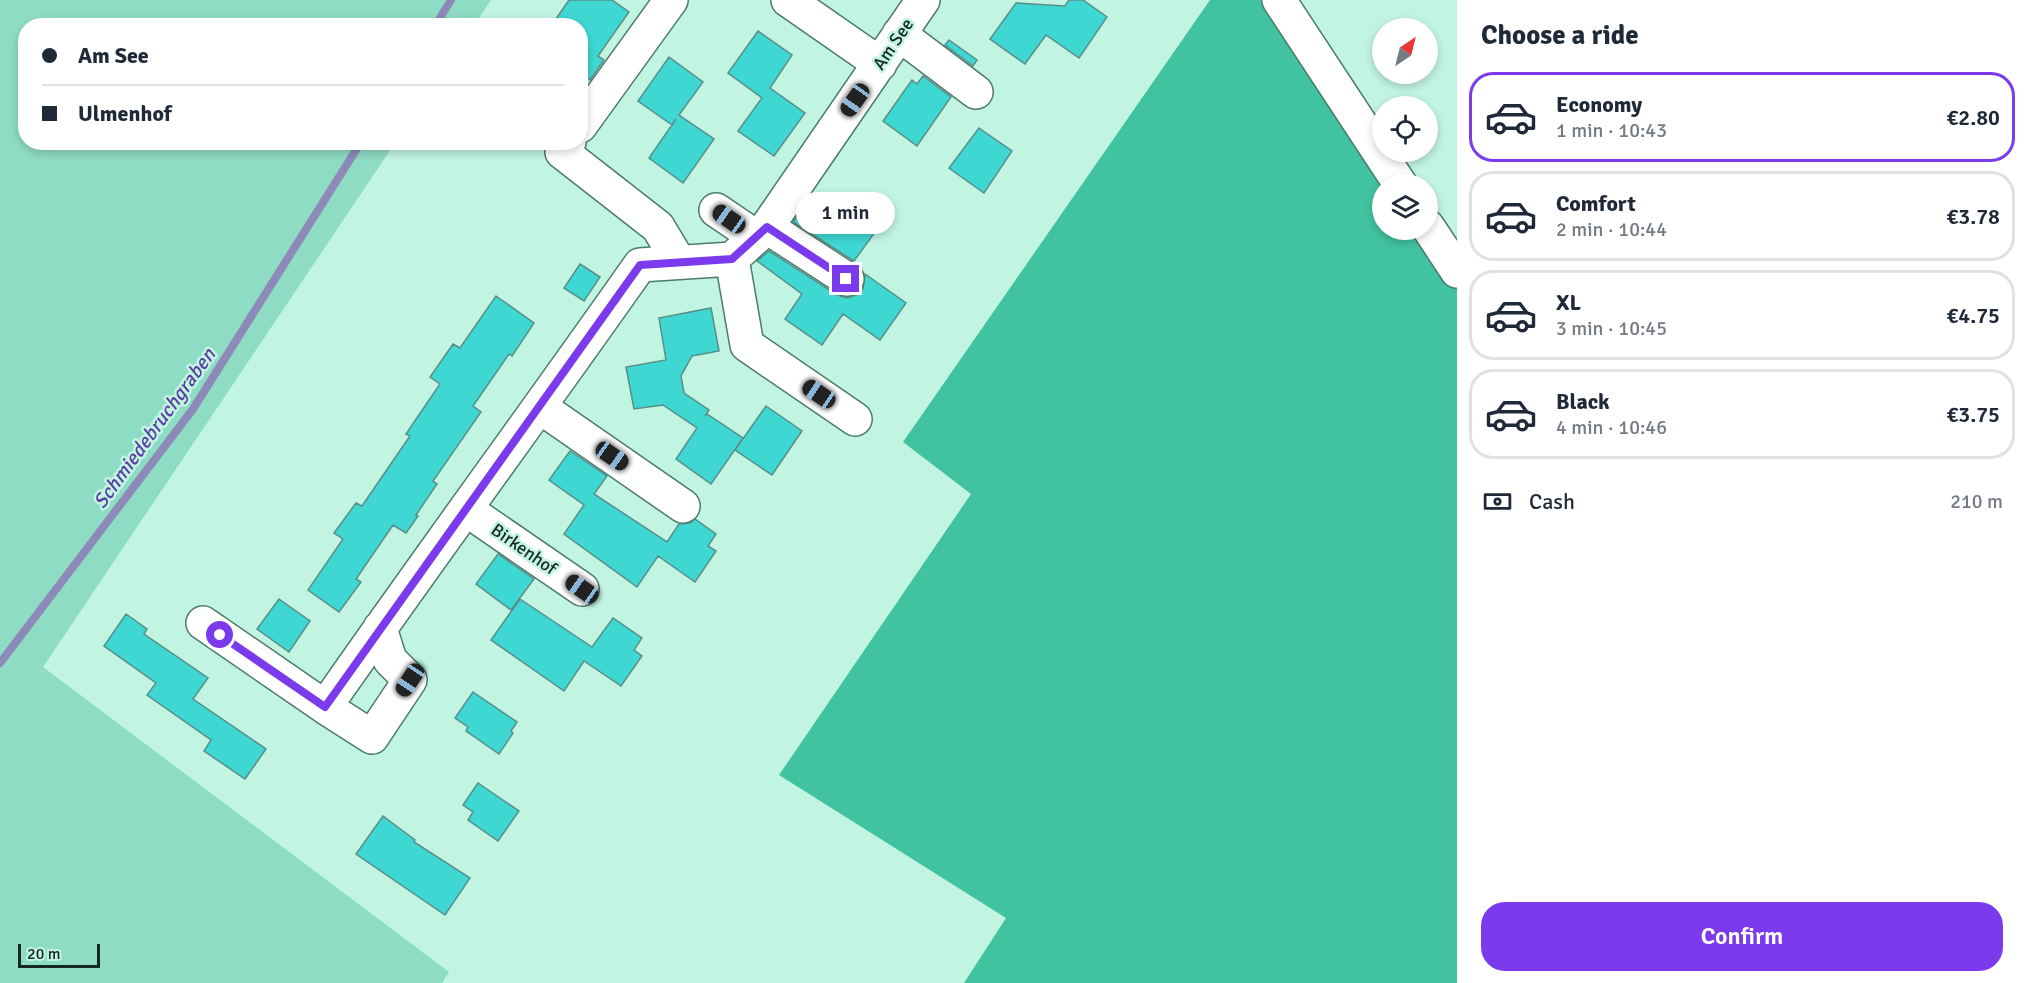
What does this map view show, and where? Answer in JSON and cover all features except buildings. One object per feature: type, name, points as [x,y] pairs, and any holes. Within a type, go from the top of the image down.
[{"type":"street","points":[[588,115],[671,0]]},
{"type":"street","points":[[788,0],[880,64]]},
{"type":"street","name":"Am See","points":[[732,259],[761,232],[880,64],[922,0]]},
{"type":"street","points":[[1279,0],[1393,174]]},
{"type":"street","points":[[899,34],[976,92]]},
{"type":"street","points":[[563,150],[562,152],[658,227],[679,262]]},
{"type":"street","points":[[716,210],[846,279]]},
{"type":"street","points":[[1437,240],[1457,271]]},
{"type":"street","points":[[325,707],[640,265],[732,259],[747,345],[855,419]]},
{"type":"street","points":[[540,406],[683,506]]},
{"type":"street","name":"Birkenhof","points":[[467,510],[582,589]]},
{"type":"street","points":[[203,623],[372,737],[410,680],[390,660],[380,628]]},
{"type":"green space","points":[[0,0],[491,0],[479,18],[18,18],[18,150],[390,150],[43,667],[449,972],[442,983],[0,983]]},
{"type":"green space","points":[[1210,0],[1279,0],[1377,174],[1372,174],[1372,240],[1435,240],[1457,271],[1457,983],[964,983],[1006,918],[779,775],[971,494],[903,442]]},
{"type":"waterway","name":"Schmiedebruchgraben","points":[[440,18],[451,0]]},
{"type":"waterway","name":"Schmiedebruchgraben","points":[[0,663],[193,409],[356,150]]},
{"type":"route","points":[[220,635],[325,707],[640,265],[732,259],[767,227],[846,279]]}]
